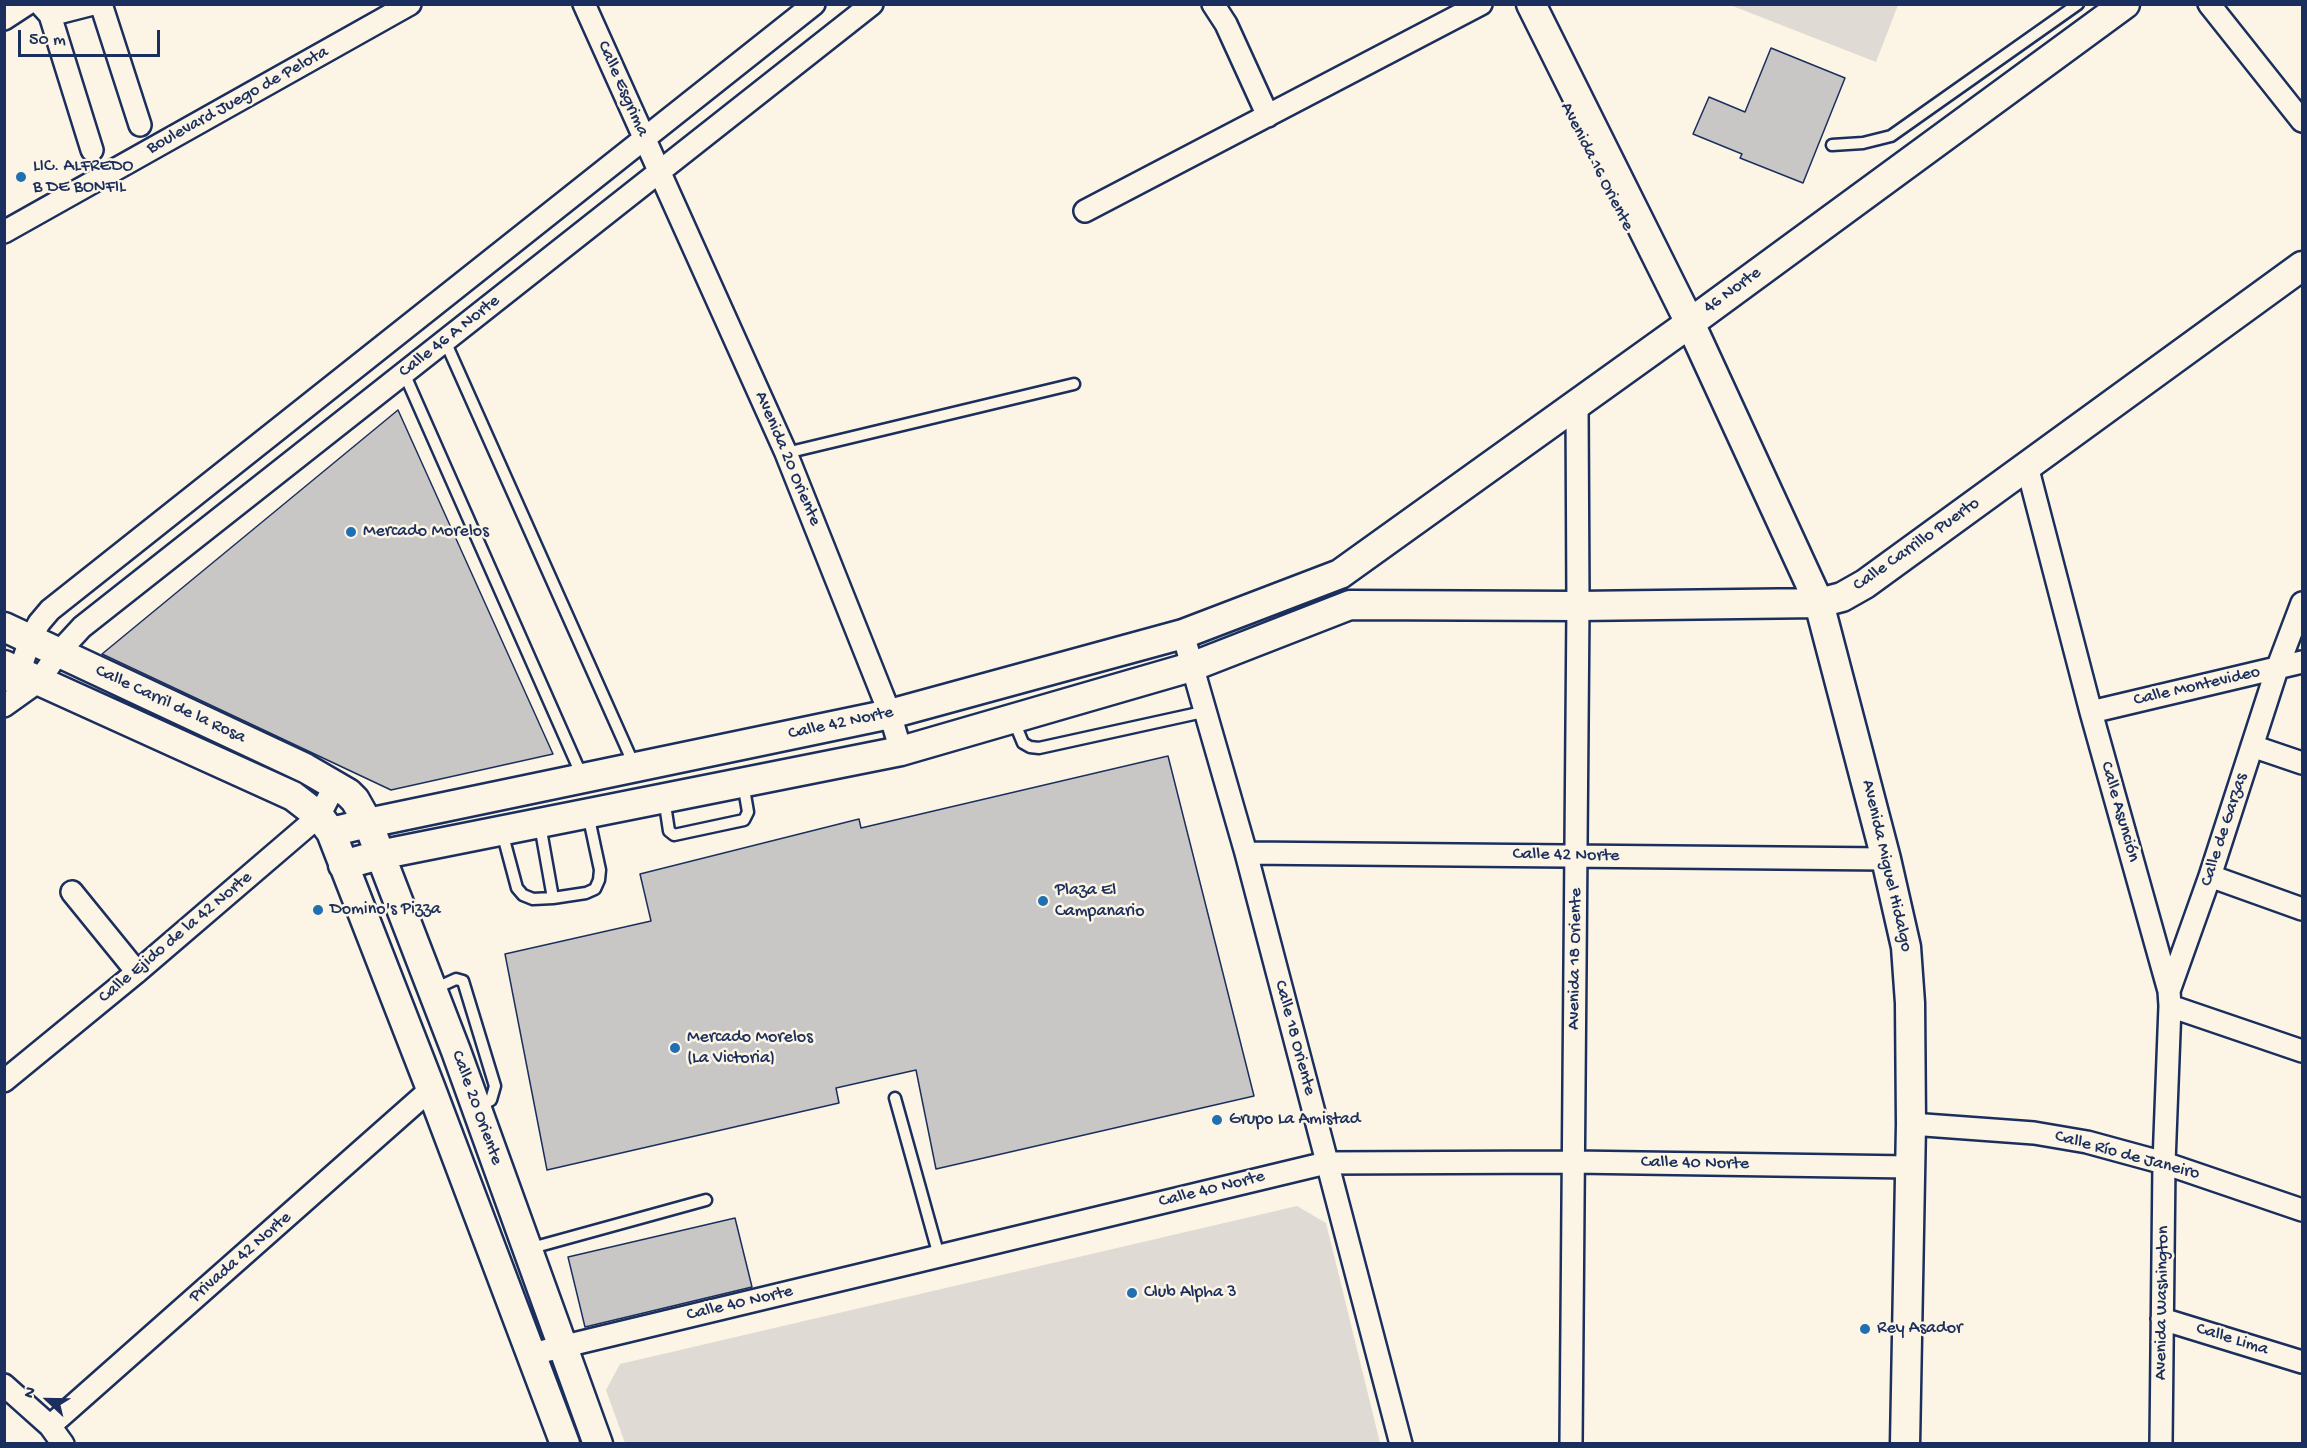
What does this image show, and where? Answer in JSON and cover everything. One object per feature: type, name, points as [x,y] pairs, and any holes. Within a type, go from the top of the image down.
[{"type":"main road","name":"Avenida 16 Oriente","points":[[1512,4],[1684,326]]},
{"type":"main road","name":"Avenida 16 Oriente","points":[[1531,4],[1684,326]]},
{"type":"main road","name":"46 Norte","points":[[1340,574],[2125,4]]},
{"type":"main road","name":"Calle Carrillo Puerto","points":[[1350,605],[1578,606],[1819,603],[1842,597],[1865,584],[2302,266]]},
{"type":"main road","name":"Avenida Miguel Hidalgo","points":[[1684,326],[1819,603],[1886,859],[1909,973],[1911,1124],[1905,1443]]},
{"type":"main road","name":"Calle 42 Norte","points":[[325,824],[368,823],[890,714],[1183,634],[1340,574]]},
{"type":"main road","points":[[1340,574],[1350,605]]},
{"type":"main road","name":"Calle 42 Norte","points":[[343,865],[379,855],[901,751],[1191,667],[1350,605]]},
{"type":"main road","name":"Calle Carril de la Rosa","points":[[4,627],[305,768],[335,785]]},
{"type":"main road","name":"Calle Carril de la Rosa","points":[[21,673],[293,796],[325,824]]},
{"type":"main road","name":"Calle 20 Oriente","points":[[335,785],[355,800],[368,823],[476,1108],[598,1443]]},
{"type":"main road","name":"Calle 20 Oriente","points":[[325,824],[431,1089],[565,1443]]},
{"type":"street","points":[[4,19],[27,4]]},
{"type":"street","points":[[92,150],[45,10],[93,4]]},
{"type":"street","points":[[101,4],[140,125]]},
{"type":"street","name":"Boulevard Juego de Pelota","points":[[4,232],[410,4]]},
{"type":"street","name":"Calle Esgrima","points":[[584,4],[660,172]]},
{"type":"street","name":"Calle 46 A Norte","points":[[21,673],[30,640],[39,623],[50,610],[814,4]]},
{"type":"street","name":"Calle 46 A Norte","points":[[21,673],[58,653],[81,627],[873,4]]},
{"type":"street","points":[[1213,4],[1226,24],[1268,116]]},
{"type":"street","points":[[1085,211],[1480,4]]},
{"type":"street","points":[[2209,4],[2302,121]]},
{"type":"street","name":"Avenida 20 Oriente","points":[[660,172],[786,453],[890,714],[901,751]]},
{"type":"street","points":[[464,282],[484,311]]},
{"type":"street","name":"Avenida 18 Oriente","points":[[1571,1443],[1577,856],[1577,403]]},
{"type":"street","points":[[237,462],[257,489]]},
{"type":"street","name":"Calle Asunción","points":[[2027,466],[2091,712],[2170,998],[2164,1162]]},
{"type":"street","name":"Calle de Garzas","points":[[2170,998],[2277,669],[2302,603]]},
{"type":"street","name":"Calle 18 Oriente","points":[[1183,634],[1203,712],[1246,853],[1401,1443]]},
{"type":"street","name":"Calle Montevideo","points":[[2091,712],[2302,662]]},
{"type":"street","points":[[8,703],[21,673]]},
{"type":"street","points":[[2252,746],[2302,763]]},
{"type":"street","name":"Calle Ejido de la 42 Norte","points":[[4,1082],[137,972],[325,824],[335,785]]},
{"type":"street","name":"Calle 42 Norte","points":[[1246,853],[1886,859]]},
{"type":"street","points":[[2210,876],[2302,909]]},
{"type":"street","points":[[72,892],[137,972]]},
{"type":"street","points":[[2170,998],[2302,1051]]},
{"type":"street","name":"Privada 42 Norte","points":[[50,1426],[431,1089]]},
{"type":"street","name":"Calle Río de Janeiro","points":[[1911,1124],[2062,1137],[2164,1162],[2302,1210]]},
{"type":"street","name":"Calle 40 Norte","points":[[532,1354],[1326,1163],[1574,1162],[1910,1167]]},
{"type":"street","name":"Avenida Washington","points":[[2161,1443],[2164,1162]]},
{"type":"street","name":"Calle Lima","points":[[2162,1319],[2302,1362]]},
{"type":"street","points":[[4,1385],[50,1426],[63,1443]]},
{"type":"lane","points":[[1832,145],[1871,142],[1892,136],[2078,4]]},
{"type":"lane","points":[[445,341],[635,767]]},
{"type":"lane","points":[[405,373],[583,778]]},
{"type":"lane","points":[[786,453],[1074,384]]},
{"type":"lane","points":[[1013,719],[1023,743],[1039,748],[1203,712]]},
{"type":"lane","points":[[664,798],[669,831],[674,835],[744,820],[748,812],[743,782]]},
{"type":"lane","points":[[501,831],[517,888],[523,895],[533,899],[586,893],[595,889],[600,870],[588,813]]},
{"type":"lane","points":[[539,823],[553,898]]},
{"type":"lane","points":[[895,1098],[939,1256]]},
{"type":"lane","points":[[528,1249],[706,1200]]},
{"type":"shaded area","points":[[1730,5],[1898,5],[1876,62]]},
{"type":"shaded area","name":"Club Alpha 3","points":[[1297,1206],[1326,1223],[1380,1443],[625,1443],[606,1390],[620,1364]]},
{"type":"building","points":[[1771,48],[1845,78],[1803,183],[1740,158],[1742,154],[1693,134],[1709,97],[1745,112]]},
{"type":"building","name":"Mercado Morelos","points":[[398,410],[553,754],[391,790],[102,654]]},
{"type":"building","points":[[1168,756],[1254,1096],[936,1169],[916,1070],[836,1088],[839,1103],[547,1170],[505,954],[651,921],[640,874],[859,819],[861,828]]},
{"type":"building","points":[[735,1218],[752,1287],[585,1327],[568,1257]]},
{"type":"place","name":"LIC. ALFREDO B DE BONFIL","points":[[21,177]]},
{"type":"place","name":"Mercado Morelos","points":[[351,532]]},
{"type":"place","name":"Plaza El Campanario","points":[[1043,901]]},
{"type":"place","name":"Domino's Pizza","points":[[318,910]]},
{"type":"place","name":"Mercado Morelos (La Victoria)","points":[[675,1048]]},
{"type":"place","name":"Grupo La Amistad","points":[[1217,1120]]},
{"type":"place","name":"Club Alpha 3","points":[[1132,1293]]},
{"type":"place","name":"Rey Asador","points":[[1865,1329]]}]
